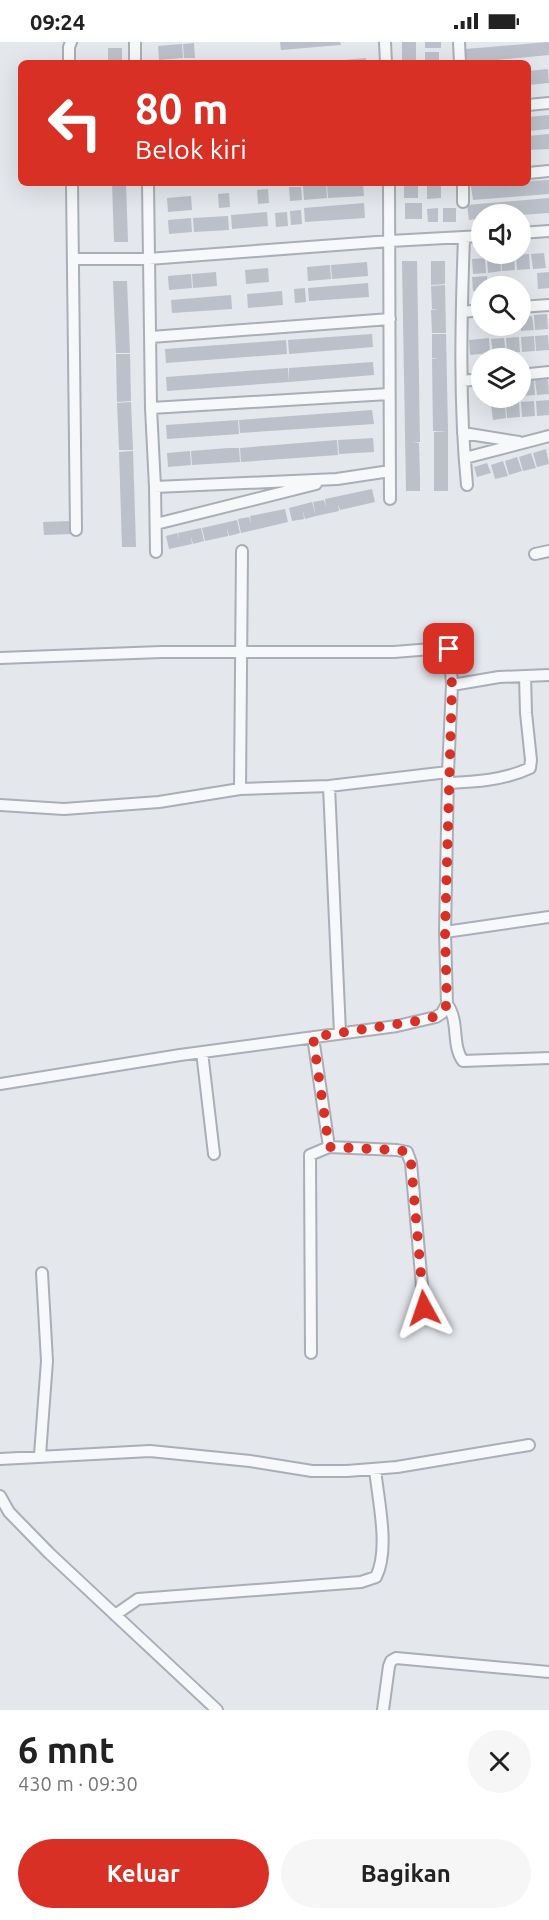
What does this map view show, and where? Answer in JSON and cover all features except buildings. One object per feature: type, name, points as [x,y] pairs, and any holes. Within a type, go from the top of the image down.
[{"type":"street","points":[[69,60],[70,42]]},
{"type":"street","points":[[135,42],[135,60]]},
{"type":"street","points":[[385,42],[386,60]]},
{"type":"street","points":[[459,42],[460,60]]},
{"type":"street","points":[[531,105],[549,103]]},
{"type":"street","points":[[531,173],[549,171]]},
{"type":"street","points":[[72,186],[75,530]]},
{"type":"street","points":[[148,186],[151,408],[156,552]]},
{"type":"street","points":[[389,186],[390,499]]},
{"type":"street","points":[[463,186],[463,202]]},
{"type":"street","points":[[531,232],[549,231]]},
{"type":"street","points":[[464,237],[462,381],[467,486]]},
{"type":"street","points":[[74,259],[148,259],[471,237]]},
{"type":"street","points":[[531,306],[549,305]]},
{"type":"street","points":[[462,312],[471,311]]},
{"type":"street","points":[[151,337],[390,319]]},
{"type":"street","points":[[531,374],[549,372]]},
{"type":"street","points":[[462,381],[471,380]]},
{"type":"street","points":[[151,408],[389,394]]},
{"type":"street","points":[[463,434],[524,442]]},
{"type":"street","points":[[465,458],[549,436]]},
{"type":"street","points":[[155,487],[337,478],[390,471]]},
{"type":"street","points":[[156,524],[337,478]]},
{"type":"street","points":[[240,789],[242,551]]},
{"type":"street","points":[[535,554],[549,551]]},
{"type":"street","points":[[0,658],[161,652],[394,652],[449,649],[452,685],[445,932],[447,1004],[454,1017],[459,1053],[463,1061],[549,1058]]},
{"type":"street","points":[[452,685],[499,677],[549,675]]},
{"type":"street","points":[[448,783],[480,782],[530,768],[525,676]]},
{"type":"street","points":[[0,805],[64,809],[159,802],[240,789],[329,786],[448,772]]},
{"type":"street","points":[[329,786],[340,1033]]},
{"type":"street","points":[[445,932],[549,917]]},
{"type":"street","points":[[0,1084],[424,1020],[442,1013],[447,1004]]},
{"type":"street","points":[[313,1037],[329,1147]]},
{"type":"street","points":[[202,1052],[214,1155]]},
{"type":"street","points":[[311,1353],[310,1155],[329,1147],[407,1152],[411,1163],[424,1308]]},
{"type":"street","points":[[40,1455],[47,1360],[42,1273]]},
{"type":"street","points":[[0,1459],[40,1455],[150,1451],[250,1461],[312,1471],[398,1467],[529,1445]]},
{"type":"street","points":[[116,1615],[138,1599],[361,1582],[376,1577],[382,1565],[383,1548],[375,1469]]},
{"type":"street","points":[[0,1496],[9,1512],[49,1553],[217,1710]]},
{"type":"street","points":[[383,1710],[389,1666],[396,1658],[549,1672]]},
{"type":"route","points":[[424,1308],[411,1163],[407,1152],[329,1147],[313,1037],[397,1026],[424,1020],[442,1013],[447,1004],[445,932],[452,685],[449,649]]}]
